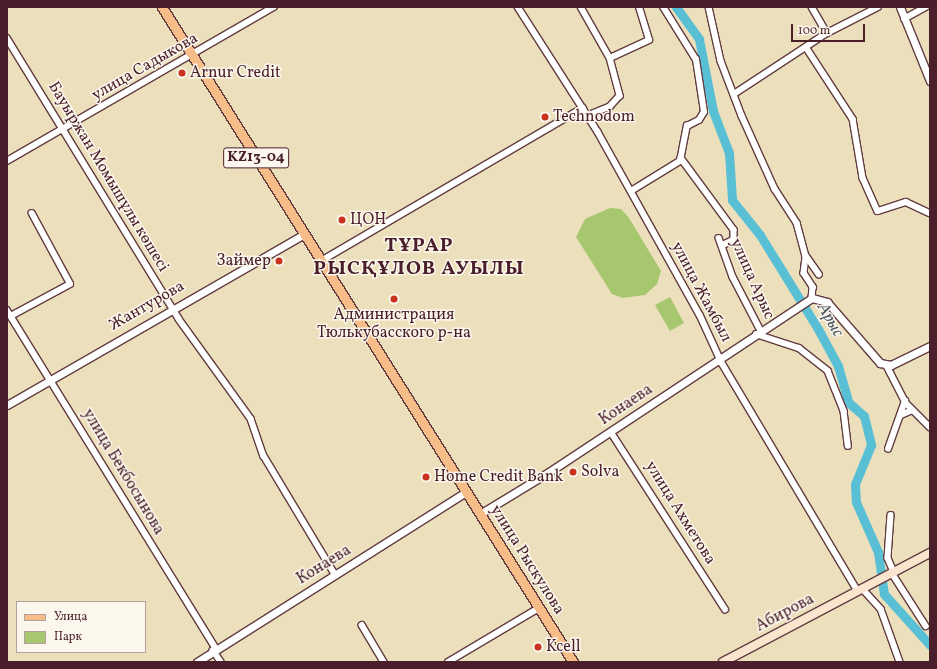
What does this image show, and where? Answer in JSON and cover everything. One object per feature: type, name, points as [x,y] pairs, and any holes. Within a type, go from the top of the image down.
[{"type":"main road","name":"улица Рыскулова","points":[[162,7],[573,662]]},
{"type":"main road","points":[[891,573],[930,553]]},
{"type":"main road","name":"Абирова","points":[[723,662],[891,573]]},
{"type":"street","name":"улица Садыкова","points":[[7,161],[274,7]]},
{"type":"street","name":"улица Жамбыл","points":[[518,7],[588,116],[631,191],[720,356],[861,589],[881,609],[900,662]]},
{"type":"street","points":[[581,7],[610,58],[620,96],[610,107],[588,116]]},
{"type":"street","points":[[610,58],[649,40],[639,7]]},
{"type":"street","points":[[631,191],[676,165],[681,158],[688,126],[699,120],[704,112],[703,91],[691,48],[684,44],[663,7]]},
{"type":"street","points":[[709,7],[721,61],[734,94],[775,189],[795,217],[806,257],[819,274]]},
{"type":"street","points":[[812,7],[827,33]]},
{"type":"street","points":[[734,94],[827,33],[878,7]]},
{"type":"street","points":[[900,7],[930,81]]},
{"type":"street","points":[[904,19],[926,7]]},
{"type":"street","name":"Бауыржан Момышұлы көшесі","points":[[7,38],[61,130],[172,307],[211,367],[251,419],[264,456],[335,574]]},
{"type":"street","points":[[806,47],[853,119],[863,178],[878,211],[906,202],[930,213]]},
{"type":"street","points":[[321,261],[448,184],[583,108]]},
{"type":"street","name":"улица Арыс","points":[[681,158],[736,234],[734,240],[724,245]]},
{"type":"street","points":[[11,316],[70,284],[32,214]]},
{"type":"street","name":"Жантурова","points":[[7,405],[50,378],[172,307],[304,234]]},
{"type":"street","name":"улица Арыс","points":[[719,238],[724,245],[731,273],[758,332],[799,348],[828,371],[844,411],[848,446]]},
{"type":"street","points":[[806,257],[804,273],[813,287],[812,298],[827,302],[865,348],[887,366],[905,401],[930,427]]},
{"type":"street","name":"Конаева","points":[[480,514],[611,432],[720,356],[812,298]]},
{"type":"street","name":"улица Бекбосынова","points":[[7,310],[50,378],[221,662]]},
{"type":"street","points":[[887,366],[930,346]]},
{"type":"street","points":[[888,449],[905,401]]},
{"type":"street","points":[[901,415],[912,410]]},
{"type":"street","name":"улица Ахметова","points":[[611,432],[725,609]]},
{"type":"street","name":"Конаева","points":[[197,662],[214,649],[466,492]]},
{"type":"street","points":[[891,515],[888,558],[891,573],[926,626]]},
{"type":"street","points":[[448,662],[539,608]]},
{"type":"street","points":[[362,626],[384,662]]},
{"type":"green space","points":[[610,208],[621,209],[629,218],[661,271],[657,284],[645,295],[623,298],[612,294],[576,237],[585,219]]},
{"type":"green space","points":[[670,297],[684,323],[670,331],[655,305]]},
{"type":"waterway","name":"Арыс","points":[[676,7],[699,39],[713,111],[729,153],[732,200],[760,235],[818,329],[838,366],[848,402],[864,416],[871,445],[855,484],[856,502],[878,552],[884,594],[930,645]]},
{"type":"place","name":"Arnur Credit","points":[[182,73]]},
{"type":"place","name":"Technodom","points":[[545,117]]},
{"type":"place","name":"ЦОН","points":[[342,220]]},
{"type":"place","name":"Займер","points":[[279,261]]},
{"type":"place","name":"Администрация Тюлькубасского р-на","points":[[394,299]]},
{"type":"place","name":"Solva","points":[[573,472]]},
{"type":"place","name":"Home Credit Bank","points":[[426,477]]},
{"type":"place","name":"Kcell","points":[[538,647]]},
{"type":"district","name":"ТҰРАР РЫСҚҰЛОВ АУЫЛЫ","points":[[419,258]]}]
